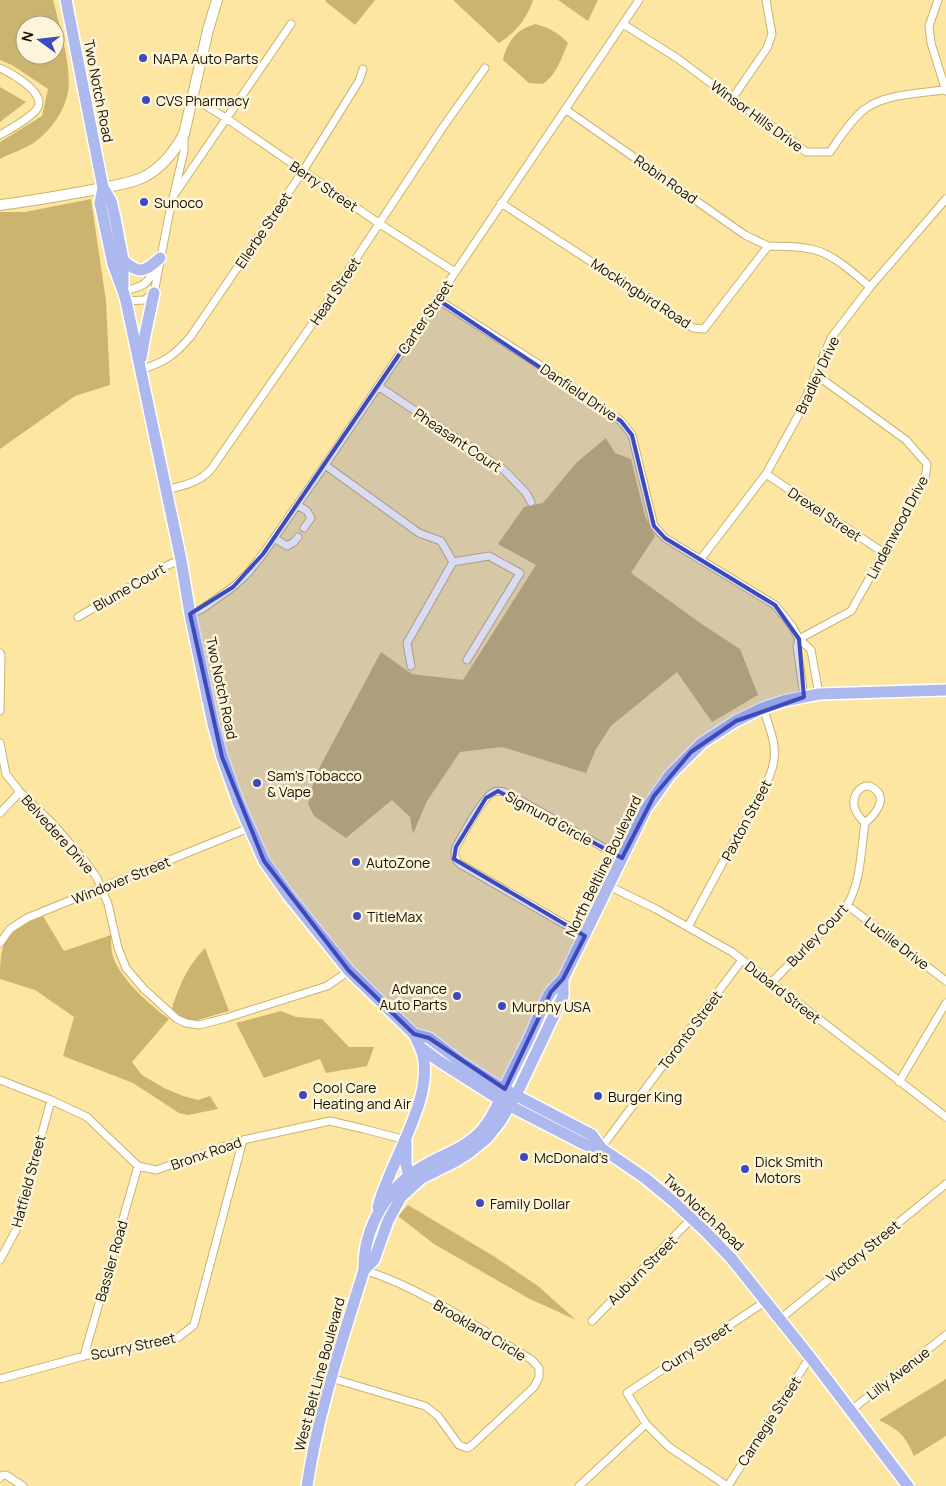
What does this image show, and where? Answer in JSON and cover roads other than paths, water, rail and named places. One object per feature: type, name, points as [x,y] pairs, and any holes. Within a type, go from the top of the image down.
[{"type":"main road","name":"Two Notch Road","points":[[66,0],[103,188],[111,201],[123,260],[125,296],[181,560],[190,614],[213,724],[222,757],[238,802],[264,860],[288,895],[349,971],[414,1034],[420,1047],[439,1062],[508,1097],[592,1135],[602,1148],[645,1178],[692,1218],[731,1258],[766,1301],[810,1356],[907,1486]]},
{"type":"main road","name":"Two Notch Road","points":[[103,188],[100,203],[113,264],[125,296]]},
{"type":"main road","points":[[123,260],[132,268],[142,270],[148,268],[160,258]]},
{"type":"main road","points":[[140,370],[144,335],[154,293]]},
{"type":"main road","name":"North Beltline Boulevard","points":[[508,1097],[562,996],[563,979],[646,809],[680,763],[712,735],[763,708],[819,694],[946,690]]},
{"type":"main road","name":"Two Notch Road","points":[[414,1034],[429,1038],[508,1097]]},
{"type":"main road","points":[[420,1047],[424,1057],[424,1084]]},
{"type":"main road","points":[[375,1220],[382,1191],[398,1152],[406,1140],[424,1084],[439,1062]]},
{"type":"main road","name":"West Belt Line Boulevard","points":[[307,1486],[316,1434],[331,1378],[364,1270],[364,1255],[375,1220],[382,1206],[392,1192],[410,1181],[426,1176],[456,1161],[475,1148],[495,1130],[508,1097]]},
{"type":"main road","points":[[406,1140],[406,1164],[410,1181]]},
{"type":"main road","name":"West Belt Line Boulevard","points":[[364,1270],[374,1260],[388,1221],[410,1181]]},
{"type":"street","points":[[125,296],[144,300],[154,293],[184,151],[184,134],[216,0]]},
{"type":"street","name":"Carter Street","points":[[190,614],[202,609],[233,587],[248,573],[274,538],[326,465],[639,0]]},
{"type":"street","points":[[732,99],[767,48],[772,34],[766,0]]},
{"type":"street","name":"Winsor Hills Drive","points":[[623,24],[677,58],[732,99],[784,134],[806,152],[830,152],[864,109],[896,96],[945,91],[930,43],[929,26],[938,0]]},
{"type":"street","points":[[174,195],[291,24]]},
{"type":"street","points":[[0,68],[29,87],[36,94],[39,102],[33,113],[0,135]]},
{"type":"street","name":"Head Street","points":[[166,490],[194,483],[206,476],[326,304],[443,127],[485,68]]},
{"type":"street","name":"Ellerbe Street","points":[[140,370],[166,361],[185,343],[303,171],[359,81],[364,69]]},
{"type":"street","name":"Berry Street","points":[[192,101],[203,104],[226,118],[380,224],[455,272]]},
{"type":"street","name":"Robin Road","points":[[565,109],[745,235],[768,246]]},
{"type":"street","points":[[0,205],[38,201],[119,185],[146,176],[168,158],[184,134]]},
{"type":"street","name":"Bradley Drive","points":[[700,560],[766,474],[798,416],[831,338],[870,287],[946,198]]},
{"type":"street","name":"Mockingbird Road","points":[[501,203],[693,328],[704,329],[768,246]]},
{"type":"street","points":[[768,246],[793,246],[816,250],[845,266],[870,287]]},
{"type":"street","points":[[125,296],[147,283],[160,258]]},
{"type":"street","name":"Danfield Drive","points":[[437,298],[546,369],[621,421],[632,435],[654,526],[665,538],[775,605],[792,626],[799,639],[811,650],[819,694]]},
{"type":"street","name":"Lindenwood Drive","points":[[799,639],[851,611],[925,479],[928,464],[906,440],[815,374]]},
{"type":"street","name":"Pheasant Court","points":[[378,386],[504,470],[526,493],[531,502]]},
{"type":"street","points":[[326,465],[419,533],[441,541],[453,562]]},
{"type":"street","name":"Drexel Street","points":[[766,474],[884,553]]},
{"type":"street","points":[[297,505],[307,511],[311,518],[304,528]]},
{"type":"street","points":[[274,538],[287,546],[298,538]]},
{"type":"street","points":[[453,562],[489,556],[520,574],[467,660]]},
{"type":"street","name":"Blume Court","points":[[78,616],[168,564],[181,560]]},
{"type":"street","points":[[411,666],[407,643],[453,562]]},
{"type":"street","points":[[799,639],[797,646],[804,697]]},
{"type":"street","points":[[0,653],[0,711]]},
{"type":"street","name":"Paxton Street","points":[[688,926],[774,766],[774,743],[763,708]]},
{"type":"street","name":"Belvedere Drive","points":[[0,742],[3,774],[53,824],[85,861],[103,888],[120,955],[126,968],[144,989],[177,1019],[186,1024],[199,1025],[226,1018],[327,986],[349,971]]},
{"type":"street","name":"Burley Court","points":[[771,983],[847,905],[857,879],[865,823],[876,812],[880,802],[877,789],[870,786],[860,788],[854,799],[855,809],[865,823]]},
{"type":"street","name":"Sigmund Circle","points":[[585,936],[460,864],[454,856],[456,847],[486,798],[498,791],[509,794],[622,858]]},
{"type":"street","points":[[0,813],[20,792]]},
{"type":"street","name":"Windover Street","points":[[0,943],[10,929],[27,918],[250,827]]},
{"type":"street","name":"Dubard Street","points":[[609,886],[640,900],[688,926],[742,960],[946,1117]]},
{"type":"street","name":"Lucille Drive","points":[[847,905],[946,980]]},
{"type":"street","name":"Toronto Street","points":[[602,1148],[742,960]]},
{"type":"street","points":[[899,1082],[946,1004]]},
{"type":"street","points":[[0,1080],[51,1100],[87,1117],[138,1166]]},
{"type":"street","name":"Hatfield Street","points":[[0,1260],[16,1230],[51,1100]]},
{"type":"street","name":"Bronx Road","points":[[138,1166],[156,1170],[242,1140],[330,1122],[364,1128],[406,1140]]},
{"type":"street","name":"Scurry Street","points":[[0,1379],[84,1356],[180,1337],[194,1325],[242,1140]]},
{"type":"street","name":"Bassler Road","points":[[84,1356],[138,1166]]},
{"type":"street","name":"Victory Street","points":[[780,1319],[946,1184]]},
{"type":"street","name":"Auburn Street","points":[[592,1321],[692,1218]]},
{"type":"street","name":"Brookland Circle","points":[[331,1378],[425,1406],[438,1416],[459,1445],[467,1448],[534,1387],[539,1377],[540,1372],[537,1365],[528,1358],[421,1295],[394,1281],[364,1270]]},
{"type":"street","name":"Curry Street","points":[[646,1424],[627,1393],[766,1301]]},
{"type":"street","name":"Lilly Avenue","points":[[850,1411],[946,1335]]},
{"type":"street","name":"Carnegie Street","points":[[727,1486],[810,1356]]},
{"type":"street","points":[[578,1486],[646,1424],[669,1447],[727,1486]]},
{"type":"street","points":[[0,1478],[1,1476],[6,1476],[23,1486]]},
{"type":"place","name":"NAPA Auto Parts","points":[[143,58]]},
{"type":"place","name":"CVS Pharmacy","points":[[146,100]]},
{"type":"place","name":"Sunoco","points":[[144,202]]},
{"type":"place","name":"Sam's Tobacco & Vape","points":[[257,783]]},
{"type":"place","name":"AutoZone","points":[[356,862]]},
{"type":"place","name":"TitleMax","points":[[357,916]]},
{"type":"place","name":"Advance Auto Parts","points":[[457,996]]},
{"type":"place","name":"Murphy USA","points":[[502,1006]]},
{"type":"place","name":"Cool Care Heating and Air","points":[[303,1095]]},
{"type":"place","name":"Burger King","points":[[598,1096]]},
{"type":"place","name":"McDonald's","points":[[524,1157]]},
{"type":"place","name":"Dick Smith Motors","points":[[745,1169]]},
{"type":"place","name":"Family Dollar","points":[[480,1203]]}]
